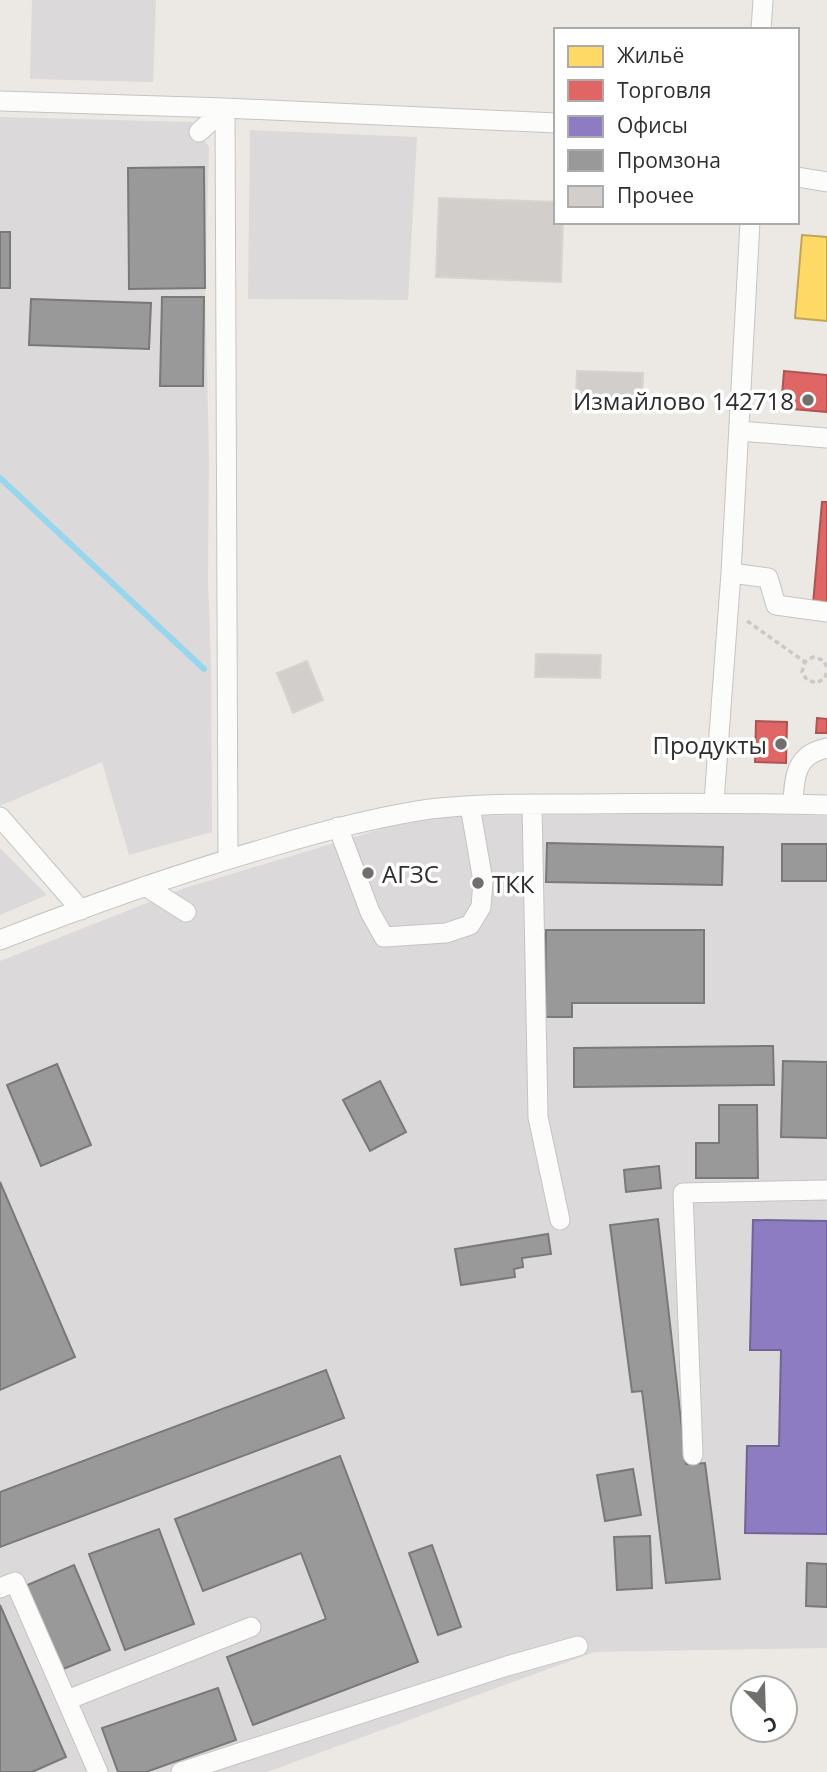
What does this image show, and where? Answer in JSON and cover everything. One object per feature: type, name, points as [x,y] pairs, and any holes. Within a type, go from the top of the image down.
[{"type":"street","points":[[761,28],[763,0]]},
{"type":"street","points":[[0,101],[554,122]]},
{"type":"street","points":[[199,132],[225,108]]},
{"type":"street","points":[[225,108],[228,859]]},
{"type":"street","points":[[799,177],[827,182]]},
{"type":"street","points":[[714,802],[731,573],[750,224]]},
{"type":"street","points":[[739,430],[827,438]]},
{"type":"street","points":[[731,573],[768,578],[776,606],[827,612]]},
{"type":"street","points":[[793,804],[798,767],[813,751],[827,748]]},
{"type":"street","points":[[532,804],[538,1117],[560,1220]]},
{"type":"street","points":[[0,940],[145,886],[228,859],[338,827],[412,812],[470,806],[532,804],[827,804]]},
{"type":"street","points":[[338,827],[370,912],[384,937],[446,933],[470,925],[481,907],[483,881],[470,806]]},
{"type":"street","points":[[0,817],[82,910]]},
{"type":"street","points":[[145,886],[186,912]]},
{"type":"street","points":[[693,1455],[683,1193],[827,1190]]},
{"type":"street","points":[[0,1588],[15,1582],[98,1772]]},
{"type":"street","points":[[67,1700],[251,1627]]},
{"type":"street","points":[[181,1772],[507,1666],[578,1646]]},
{"type":"path","points":[[728,608],[804,662]]},
{"type":"path","points":[[813,657],[823,660],[827,667],[826,678],[817,683],[807,680],[802,672],[804,662],[813,657]]},
{"type":"shaded area","points":[[32,0],[156,0],[153,82],[30,79]]},
{"type":"shaded area","points":[[0,117],[192,122],[209,147],[205,288],[212,832],[129,855],[102,762],[0,806]]},
{"type":"shaded area","points":[[250,130],[417,137],[408,300],[248,299]]},
{"type":"shaded area","points":[[736,813],[827,816],[827,1648],[595,1652],[267,1772],[0,1772],[0,961],[185,888],[424,816]]},
{"type":"shaded area","points":[[0,848],[47,895],[0,915]]},
{"type":"building: Жильё","points":[[802,235],[827,237],[827,321],[795,318]]},
{"type":"building: Торговля","points":[[784,371],[827,375],[827,412],[781,408]]},
{"type":"building: Торговля","points":[[822,502],[827,502],[827,605],[813,604]]},
{"type":"building: Торговля","points":[[817,718],[827,719],[827,733],[816,733]]},
{"type":"building: Торговля","points":[[756,721],[787,722],[786,763],[755,762]]},
{"type":"building: Офисы","points":[[753,1220],[827,1221],[827,1534],[745,1533],[747,1446],[779,1446],[781,1350],[750,1350]]},
{"type":"building: Промзона","points":[[204,167],[205,288],[129,289],[128,168]]},
{"type":"building: Промзона","points":[[0,232],[10,232],[10,288],[0,288]]},
{"type":"building: Промзона","points":[[162,297],[204,297],[203,386],[160,386]]},
{"type":"building: Промзона","points":[[31,299],[151,303],[149,349],[29,345]]},
{"type":"building: Промзона","points":[[547,843],[723,847],[722,885],[546,882]]},
{"type":"building: Промзона","points":[[782,844],[827,844],[827,881],[782,881]]},
{"type":"building: Промзона","points":[[546,930],[704,930],[704,1003],[572,1003],[572,1017],[545,1017]]},
{"type":"building: Промзона","points":[[773,1046],[774,1085],[574,1087],[574,1048]]},
{"type":"building: Промзона","points":[[783,1061],[827,1062],[827,1138],[781,1137]]},
{"type":"building: Промзона","points":[[57,1064],[91,1145],[41,1166],[7,1085]]},
{"type":"building: Промзона","points":[[380,1081],[406,1132],[370,1151],[343,1100]]},
{"type":"building: Промзона","points":[[719,1105],[757,1105],[758,1178],[696,1178],[696,1143],[719,1143]]},
{"type":"building: Промзона","points":[[659,1166],[661,1188],[626,1192],[624,1170]]},
{"type":"building: Промзона","points":[[0,1182],[75,1357],[0,1390]]},
{"type":"building: Промзона","points":[[658,1219],[686,1464],[705,1463],[720,1579],[666,1583],[642,1391],[632,1392],[610,1225]]},
{"type":"building: Промзона","points":[[548,1234],[551,1254],[522,1258],[523,1267],[514,1269],[515,1277],[461,1285],[455,1249]]},
{"type":"building: Промзона","points":[[326,1370],[344,1418],[0,1547],[0,1492]]},
{"type":"building: Промзона","points":[[340,1456],[418,1662],[253,1725],[227,1657],[326,1619],[301,1553],[203,1591],[175,1519]]},
{"type":"building: Промзона","points":[[633,1469],[641,1515],[605,1521],[597,1475]]},
{"type":"building: Промзона","points":[[159,1529],[194,1624],[125,1650],[89,1554]]},
{"type":"building: Промзона","points":[[650,1536],[652,1588],[617,1590],[614,1537]]},
{"type":"building: Промзона","points":[[432,1545],[461,1627],[438,1635],[409,1553]]},
{"type":"building: Промзона","points":[[807,1563],[827,1564],[827,1607],[806,1606]]},
{"type":"building: Промзона","points":[[74,1565],[110,1650],[61,1670],[25,1586]]},
{"type":"building: Промзона","points":[[0,1605],[66,1757],[32,1772],[0,1772]]},
{"type":"building: Промзона","points":[[218,1688],[236,1740],[146,1772],[118,1772],[102,1728]]},
{"type":"building: Прочее","points":[[439,198],[554,202],[554,224],[563,224],[561,282],[436,277]]},
{"type":"building: Прочее","points":[[577,371],[643,373],[642,403],[576,401]]},
{"type":"building: Прочее","points":[[536,654],[601,655],[600,678],[535,677]]},
{"type":"building: Прочее","points":[[307,661],[323,700],[293,713],[277,673]]},
{"type":"waterway","points":[[0,478],[204,669]]},
{"type":"place","name":"Измайлово 142718","points":[[808,400]]},
{"type":"place","name":"Продукты","points":[[781,744]]},
{"type":"place","name":"АГЗС","points":[[368,873]]},
{"type":"place","name":"ТКК","points":[[478,883]]}]
